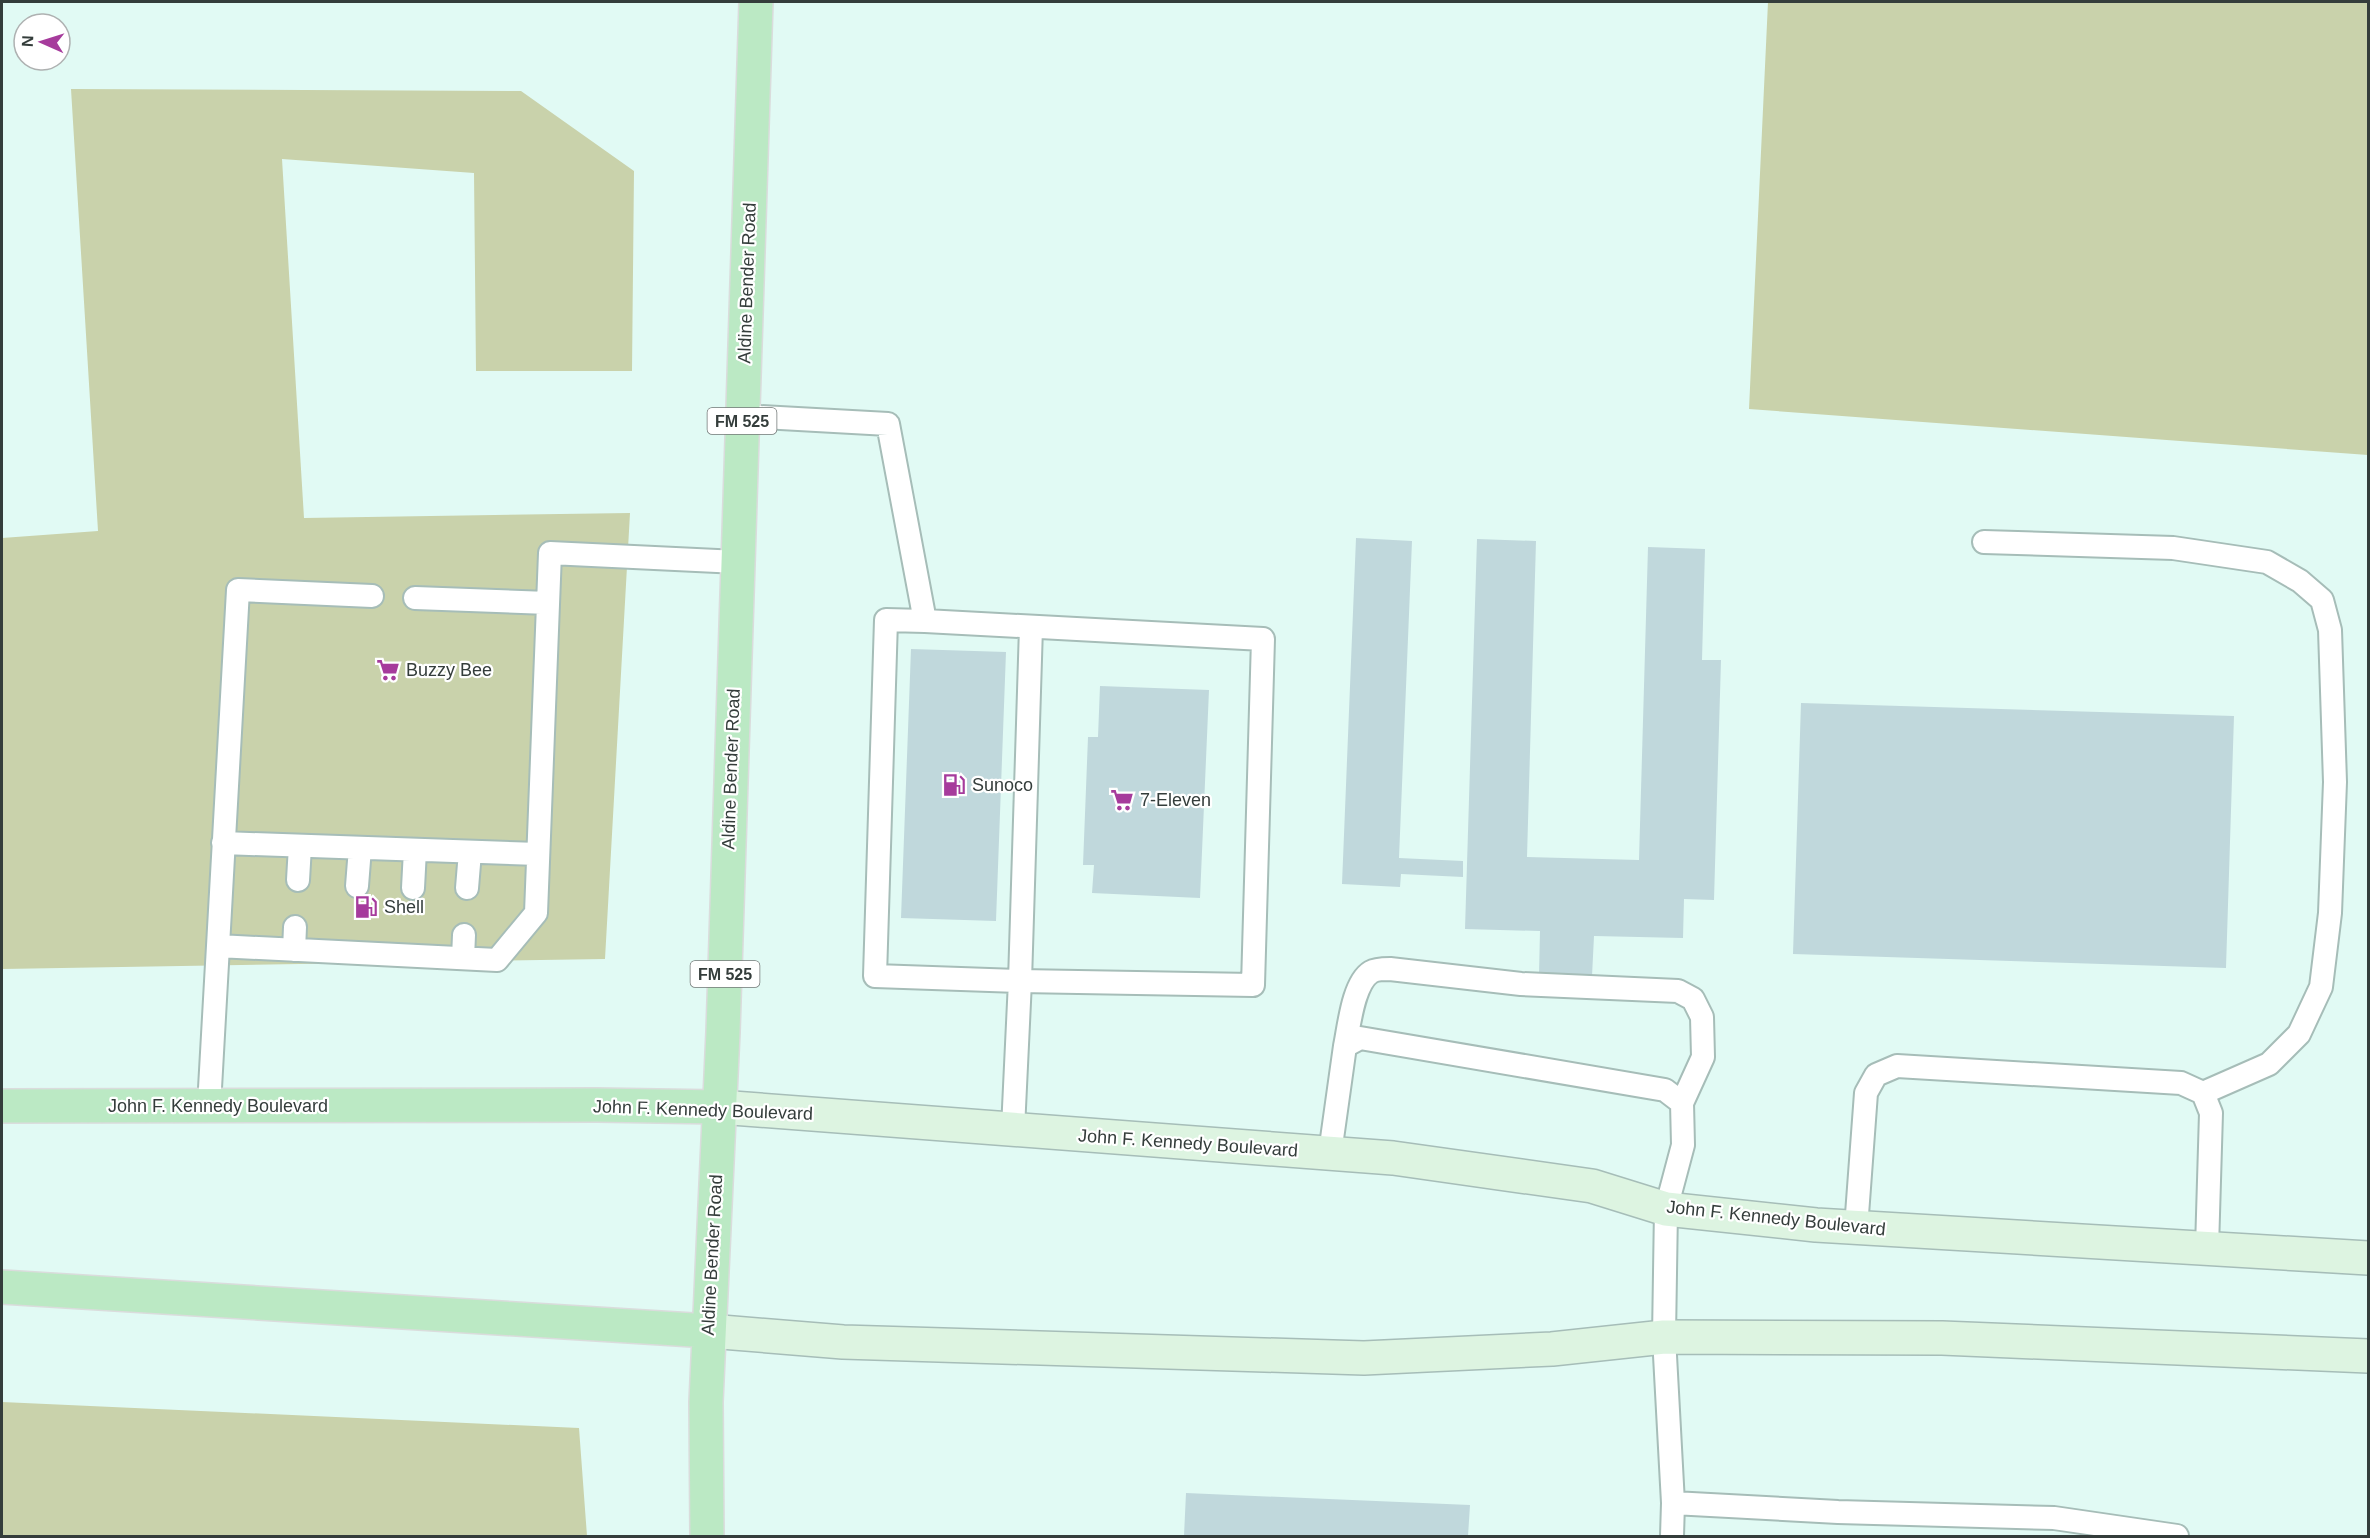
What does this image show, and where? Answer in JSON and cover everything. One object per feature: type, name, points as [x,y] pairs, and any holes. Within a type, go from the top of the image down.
[{"type":"main road","name":"Aldine Bender Road","points":[[707,1536],[706,1402],[719,1107],[756,2]]},
{"type":"main road","name":"John F. Kennedy Boulevard","points":[[2,1106],[719,1107],[1392,1158],[1592,1186],[1666,1209],[1856,1228],[2368,1258]]},
{"type":"main road","points":[[2,1287],[709,1331],[843,1342],[1364,1358],[1552,1349],[1664,1337],[1942,1338],[2368,1356]]},
{"type":"lane","points":[[742,416],[888,424],[925,621]]},
{"type":"lane","points":[[1984,542],[2173,548],[2267,562],[2300,582],[2322,600],[2330,630],[2335,782],[2330,913],[2321,987],[2299,1034],[2269,1064],[2204,1093]]},
{"type":"lane","points":[[218,946],[294,950],[354,943],[410,945],[463,958],[497,960],[536,913],[550,553],[738,562]]},
{"type":"lane","points":[[209,1106],[238,590],[372,596]]},
{"type":"lane","points":[[415,598],[548,603]]},
{"type":"lane","points":[[886,620],[1030,627],[1263,639],[1253,985],[875,976],[886,620]]},
{"type":"lane","points":[[1013,1130],[1020,981],[1030,627]]},
{"type":"lane","points":[[223,843],[538,854]]},
{"type":"lane","points":[[298,880],[300,846]]},
{"type":"lane","points":[[357,886],[360,848]]},
{"type":"lane","points":[[413,888],[415,850]]},
{"type":"lane","points":[[467,888],[470,852]]},
{"type":"lane","points":[[294,950],[295,927]]},
{"type":"lane","points":[[463,958],[464,935]]},
{"type":"lane","points":[[1330,1153],[1352,1011],[1362,982],[1372,971],[1389,969],[1521,984],[1678,991],[1693,999],[1702,1017],[1703,1057],[1682,1103],[1683,1145],[1666,1209],[1664,1337],[1673,1503],[1672,1536]]},
{"type":"lane","points":[[1345,1046],[1360,1038],[1665,1090],[1682,1103]]},
{"type":"lane","points":[[1856,1228],[1866,1093],[1876,1075],[1897,1066],[2181,1083],[2204,1093],[2211,1113],[2207,1248]]},
{"type":"lane","points":[[1673,1503],[1838,1512],[2054,1518],[2177,1536]]},
{"type":"green space","points":[[1768,2],[2368,2],[2368,455],[1749,409]]},
{"type":"green space","points":[[71,89],[521,91],[634,171],[632,371],[476,371],[474,173],[282,159],[304,518],[630,513],[605,959],[2,969],[2,538],[98,531]]},
{"type":"green space","points":[[2,1402],[579,1428],[587,1536],[2,1536]]},
{"type":"building","points":[[1356,538],[1412,541],[1399,858],[1463,861],[1463,877],[1401,874],[1400,887],[1342,884]]},
{"type":"building","points":[[1477,539],[1536,541],[1527,857],[1639,860],[1648,547],[1705,549],[1702,660],[1721,660],[1714,900],[1684,899],[1683,938],[1594,936],[1592,976],[1539,975],[1540,931],[1465,929]]},
{"type":"building","name":"Sunoco","points":[[911,649],[1006,652],[996,921],[901,918]]},
{"type":"building","points":[[1100,686],[1209,690],[1200,898],[1092,893],[1094,865],[1083,865],[1088,737],[1098,737]]},
{"type":"building","points":[[1801,703],[2234,716],[2226,968],[1793,954]]},
{"type":"building","points":[[1186,1493],[1470,1505],[1468,1536],[1184,1536]]},
{"type":"place","name":"Buzzy Bee","points":[[388,670]]},
{"type":"place","name":"Sunoco","points":[[954,785]]},
{"type":"place","name":"7-Eleven","points":[[1122,800]]},
{"type":"place","name":"Shell","points":[[366,907]]}]
